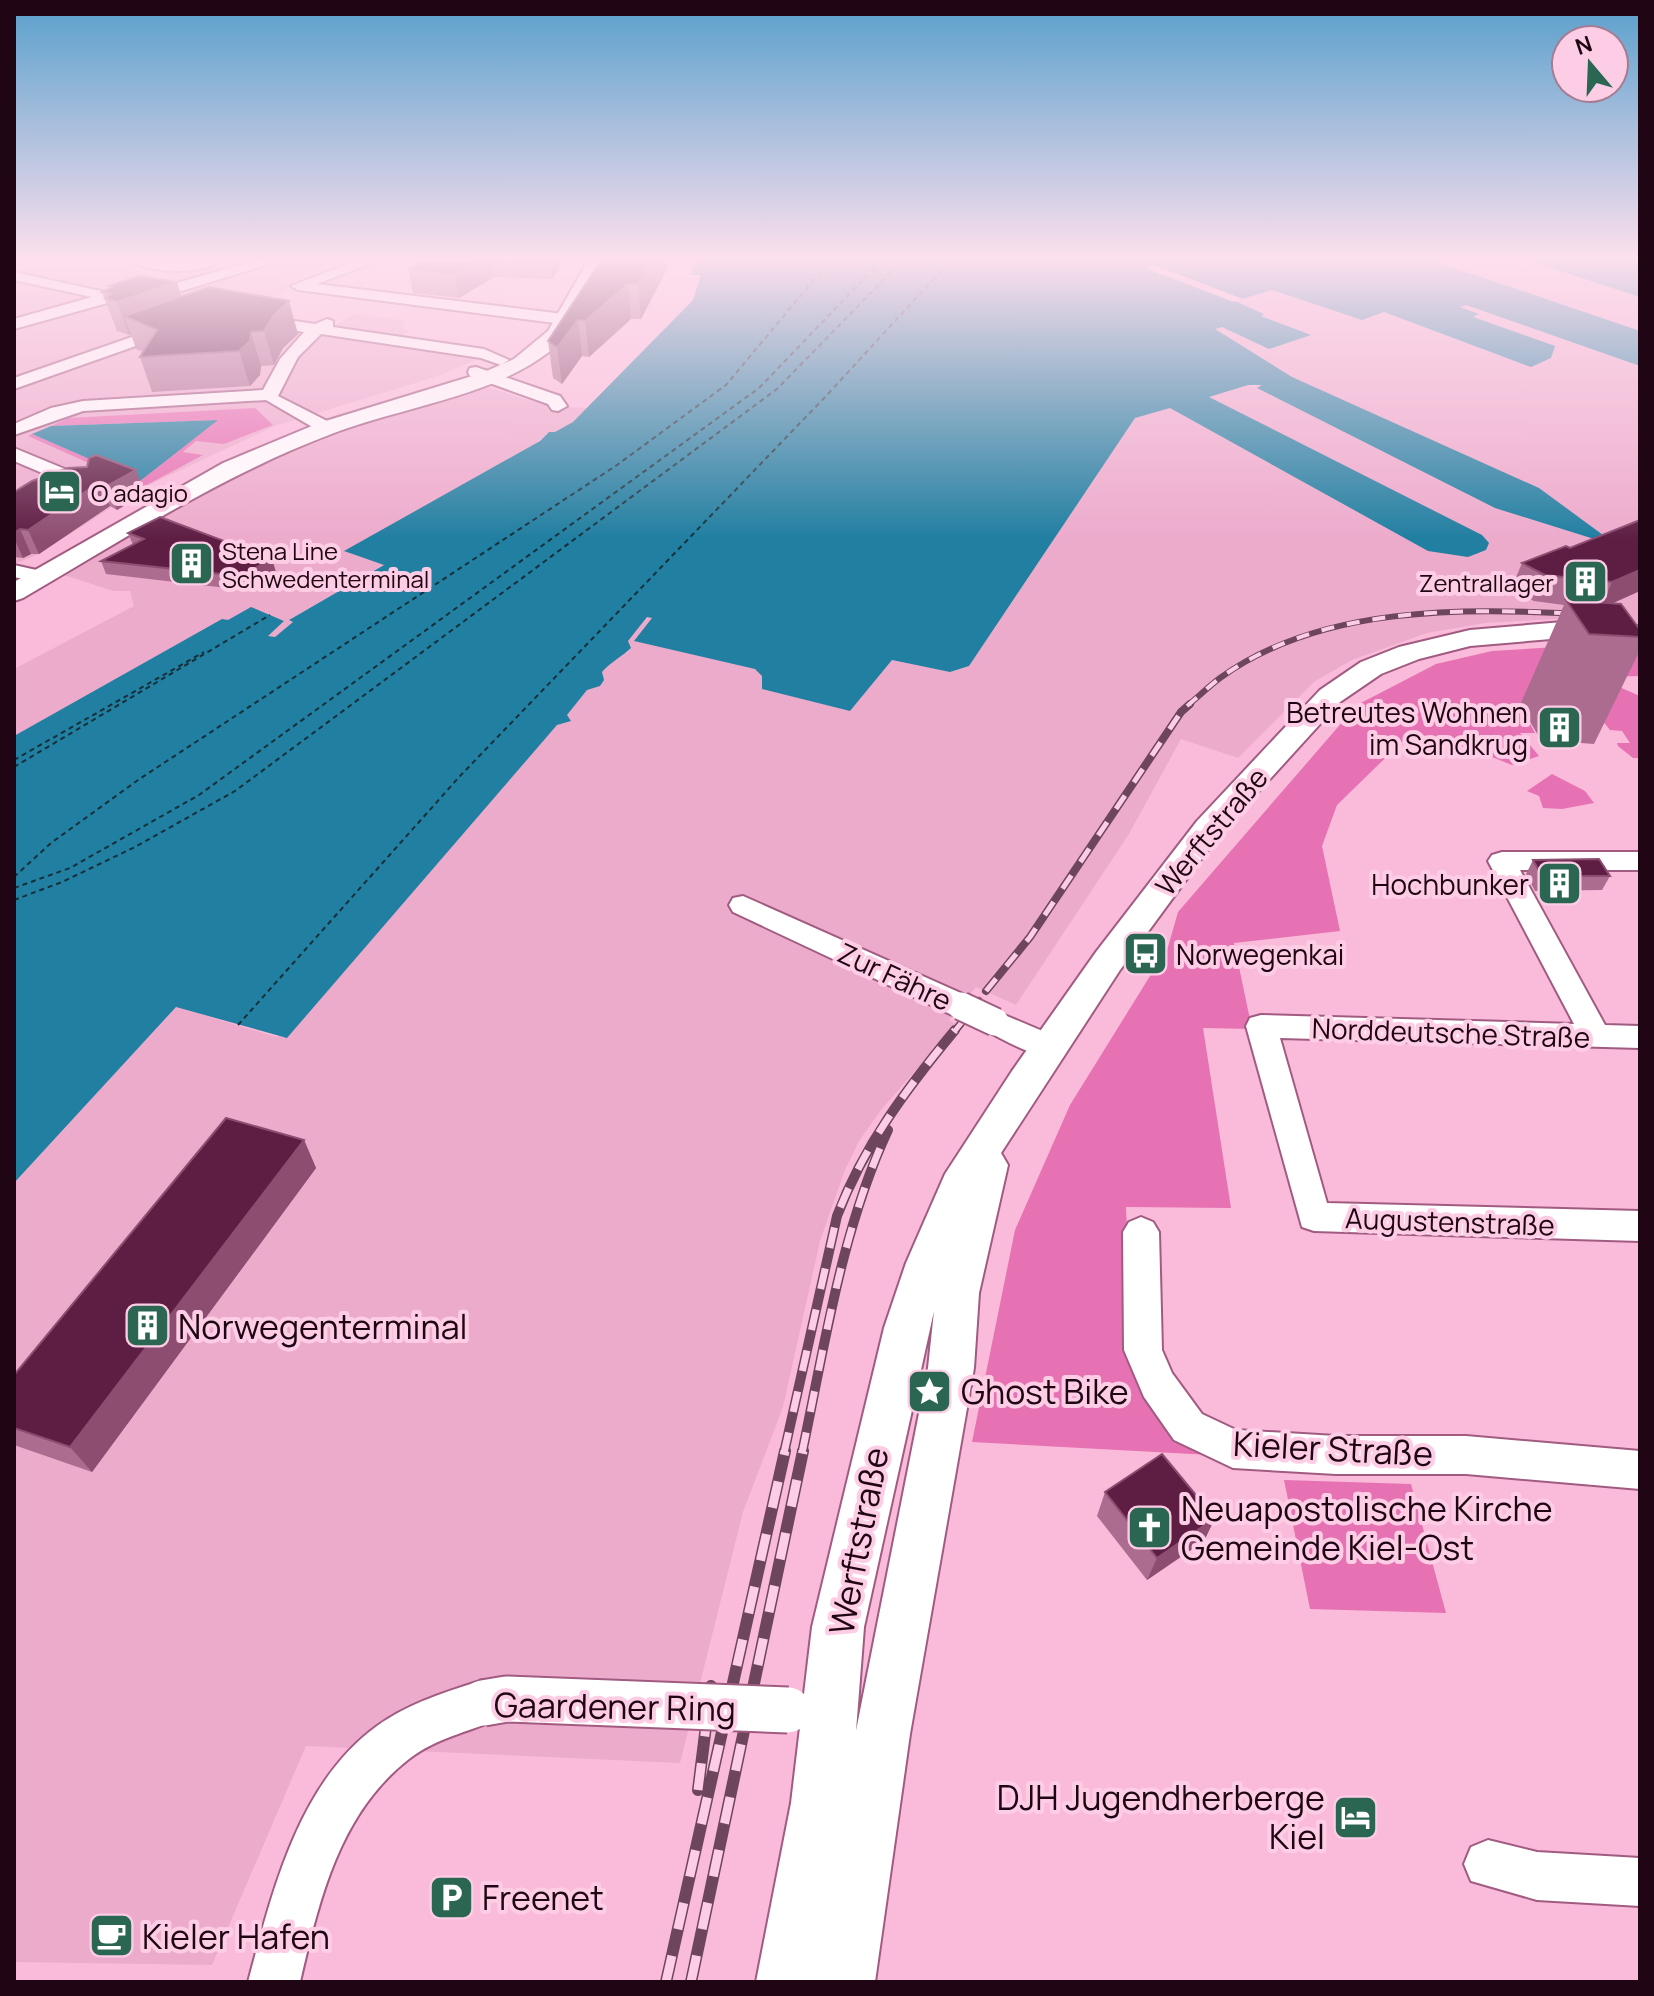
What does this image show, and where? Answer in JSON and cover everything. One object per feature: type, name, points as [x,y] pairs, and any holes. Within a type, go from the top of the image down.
[{"type":"main road","points":[[21,578],[219,460],[538,352]]},
{"type":"main road","name":"Werftstraße","points":[[787,1982],[819,1803],[810,1712],[838,1627],[906,1328],[927,1263],[959,1186],[1048,1046],[1208,828],[1330,696],[1384,663],[1409,653],[1470,638],[1563,630],[1640,634]]},
{"type":"main road","name":"Werftstraße","points":[[844,1982],[883,1734],[953,1353],[957,1293],[1000,1122]]},
{"type":"street","points":[[14,384],[95,352]]},
{"type":"street","points":[[272,398],[284,362],[292,352]]},
{"type":"street","points":[[472,352],[484,354],[489,370],[554,400],[558,406]]},
{"type":"street","points":[[14,365],[42,374]]},
{"type":"street","points":[[14,430],[41,410],[272,398],[295,415],[321,425]]},
{"type":"street","points":[[14,454],[87,485]]},
{"type":"street","points":[[1596,1036],[1502,861],[1640,861]]},
{"type":"street","name":"Zur Fähre","points":[[743,905],[1048,1046]]},
{"type":"street","name":"Norddeutsche Straße","points":[[1261,1026],[1640,1037]]},
{"type":"street","name":"Augustenstraße","points":[[1261,1026],[1314,1217],[1640,1226]]},
{"type":"street","name":"Kieler Straße","points":[[1141,1232],[1143,1350],[1158,1385],[1188,1427],[1233,1449],[1336,1455],[1466,1455],[1640,1470]]},
{"type":"street","name":"Gaardener Ring","points":[[276,1974],[308,1862],[330,1812],[367,1766],[397,1741],[437,1717],[467,1706],[507,1699],[810,1712]]},
{"type":"street","points":[[1488,1864],[1537,1876],[1640,1882]]},
{"type":"shaded area","points":[[14,352],[461,352],[483,357],[435,377],[275,426],[140,489],[39,554],[14,564]]},
{"type":"shaded area","points":[[1252,352],[1491,352],[1531,367],[1513,352],[1640,352],[1640,623],[1557,619],[1485,623],[1427,633],[1352,660],[1314,682],[1238,758],[1181,739],[1129,834],[1016,1005],[976,987],[949,1020],[956,1024],[881,1110],[859,1141],[845,1170],[820,1241],[783,1407],[743,1512],[680,1763],[306,1746],[212,1965],[14,1962],[14,1183],[176,1007],[277,1037],[557,725],[571,721],[566,715],[615,657],[627,653],[631,648],[627,642],[647,616],[653,617],[635,641],[756,669],[762,676],[763,689],[850,711],[892,660],[950,672],[969,666],[1135,418],[1248,385],[1254,387],[1287,374]]},
{"type":"shaded area","points":[[487,387],[547,406],[587,408],[573,422],[549,432],[385,564],[290,619],[294,621],[275,637],[267,636],[284,621],[251,608],[14,736],[14,669],[134,606],[130,591],[113,591],[64,575],[215,487],[279,456],[354,428]]},
{"type":"shaded area","points":[[255,408],[273,425],[224,444],[196,441],[183,452],[203,455],[143,487],[28,436],[32,434],[140,481],[217,420],[51,426],[69,418]]},
{"type":"shaded area","points":[[1621,643],[1640,645],[1640,676],[1596,677],[1640,696],[1640,758],[1633,758],[1618,746],[1617,743],[1630,743],[1622,731],[1610,730],[1588,703],[1520,705],[1535,733],[1520,733],[1539,756],[1512,765],[1472,749],[1412,732],[1337,805],[1322,846],[1340,931],[1234,943],[1252,1029],[1203,1028],[1231,1208],[1126,1207],[1132,1360],[1229,1456],[972,1442],[1015,1230],[1070,1105],[1168,947],[1178,912],[1357,705],[1436,664],[1492,651]]},
{"type":"shaded area","points":[[1552,774],[1585,791],[1594,803],[1562,809],[1543,808],[1539,796],[1527,791]]},
{"type":"shaded area","points":[[1284,1480],[1411,1484],[1446,1613],[1310,1609]]},
{"type":"water","points":[[642,352],[1252,352],[1292,377],[1539,488],[1603,535],[1594,539],[1495,508],[1257,388],[1262,385],[1248,385],[1209,397],[1482,535],[1489,543],[1486,550],[1468,557],[1428,551],[1170,408],[1135,418],[969,666],[950,672],[892,660],[850,711],[762,689],[762,676],[755,669],[634,641],[652,618],[647,617],[628,641],[631,648],[602,672],[604,680],[600,686],[587,690],[567,715],[571,721],[557,725],[287,1038],[176,1007],[14,1183],[14,736],[222,619],[228,620],[251,607],[284,621],[268,636],[275,637],[293,622],[289,620],[384,565],[344,551],[540,441],[549,432],[573,422]]},
{"type":"water","points":[[1491,352],[1553,352],[1551,358],[1531,367]]},
{"type":"water","points":[[1600,352],[1640,352],[1640,366]]},
{"type":"water","points":[[218,420],[140,481],[32,434],[51,426]]},
{"type":"building","points":[[143,352],[220,352],[140,357]]},
{"type":"building","points":[[96,455],[136,470],[107,486],[100,482],[28,530],[20,529],[14,533],[14,492],[32,481],[68,468],[87,467],[89,458]]},
{"type":"building","points":[[160,517],[272,559],[240,576],[101,561],[144,539],[128,533]]},
{"type":"building","points":[[1640,520],[1640,570],[1612,582],[1545,575],[1522,563],[1566,546],[1570,548]]},
{"type":"building","points":[[1566,600],[1621,604],[1640,630],[1640,637],[1589,634]]},
{"type":"building","points":[[1599,859],[1610,876],[1542,876],[1533,860]]},
{"type":"building","points":[[226,1118],[304,1140],[70,1447],[14,1428],[14,1375]]},
{"type":"building","points":[[1162,1454],[1215,1518],[1157,1558],[1105,1492]]},
{"type":"ferry route","points":[[14,877],[51,843],[138,780],[617,465],[726,385],[753,352]]},
{"type":"ferry route","points":[[14,888],[70,868],[199,795],[759,388],[793,352]]},
{"type":"ferry route","points":[[14,900],[62,882],[135,847],[235,791],[777,389],[813,352]]},
{"type":"ferry route","points":[[238,1025],[460,776],[866,352]]},
{"type":"ferry route","points":[[14,767],[270,615]]},
{"type":"ferry route","points":[[14,760],[204,652]]},
{"type":"railway","points":[[1187,706],[1220,678],[1260,654],[1302,636],[1348,624],[1442,612],[1582,614]]},
{"type":"railway","points":[[986,991],[1030,937],[1181,712],[1190,704]]},
{"type":"railway","points":[[954,1032],[979,1001]]},
{"type":"railway","points":[[784,1453],[837,1216],[860,1165],[888,1118],[955,1030]]},
{"type":"railway","points":[[802,1453],[846,1248],[888,1130]]},
{"type":"railway","points":[[666,1982],[785,1451]]},
{"type":"railway","points":[[691,1982],[803,1451]]},
{"type":"railway","points":[[698,1790],[711,1686]]},
{"type":"place","name":"O adagio","points":[[60,492]]},
{"type":"place","name":"Stena Line Schwedenterminal","points":[[191,564]]},
{"type":"place","name":"Zentrallager","points":[[1585,582]]},
{"type":"place","name":"Betreutes Wohnen im Sandkrug","points":[[1559,728]]},
{"type":"place","name":"Hochbunker","points":[[1560,884]]},
{"type":"place","name":"Norwegenkai","points":[[1145,954]]},
{"type":"place","name":"Norwegenterminal","points":[[147,1326]]},
{"type":"place","name":"Ghost Bike","points":[[930,1391]]},
{"type":"place","name":"Neuapostolische Kirche Gemeinde Kiel-Ost","points":[[1150,1528]]},
{"type":"place","name":"DJH Jugendherberge Kiel","points":[[1356,1817]]},
{"type":"place","name":"Freenet","points":[[451,1897]]},
{"type":"place","name":"Kieler Hafen","points":[[111,1936]]}]
